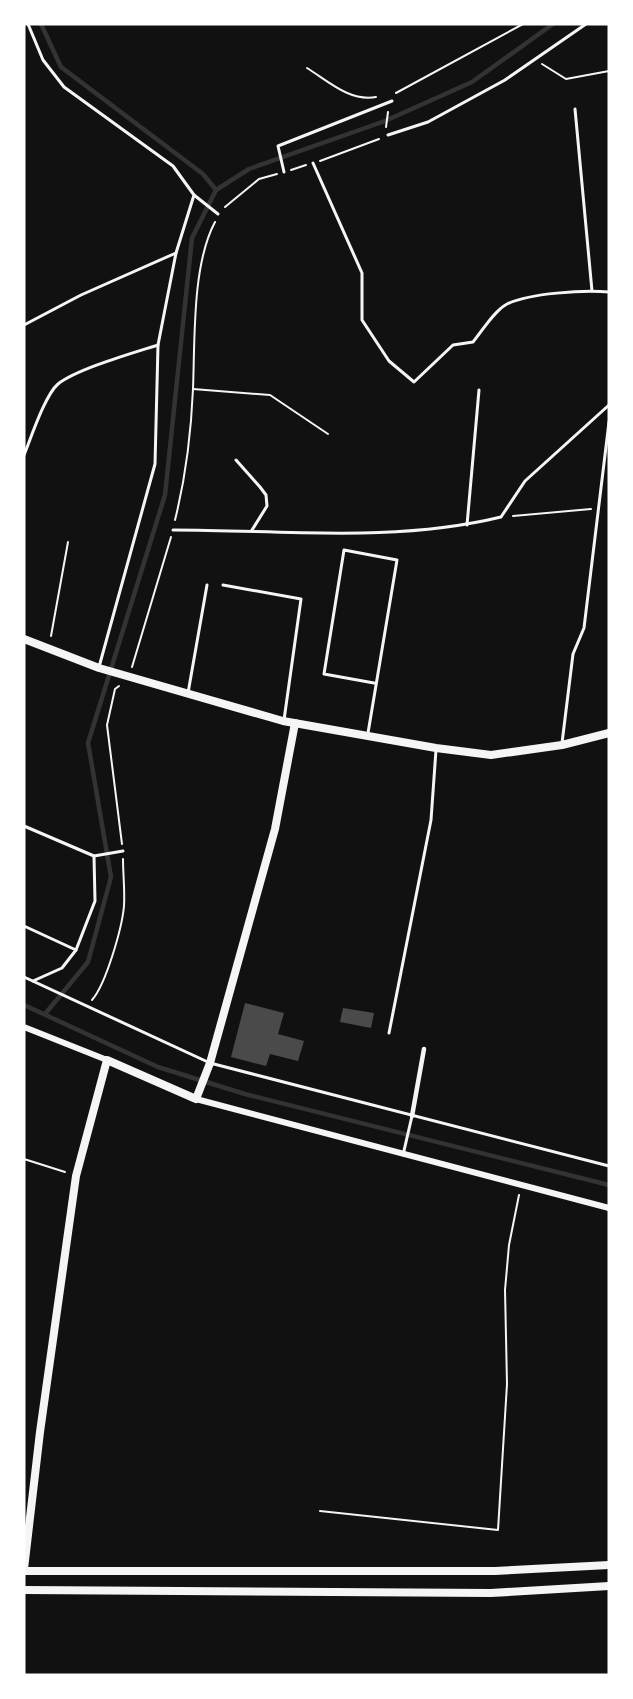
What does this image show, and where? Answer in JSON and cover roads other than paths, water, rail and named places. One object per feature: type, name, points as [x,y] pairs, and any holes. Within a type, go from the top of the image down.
[{"type":"main road","points":[[24,639],[99,668],[283,721],[436,748],[491,755],[562,745],[609,733]]},
{"type":"street","points":[[196,1099],[209,1066],[275,829],[296,723]]},
{"type":"street","points":[[24,1027],[196,1099],[609,1208]]},
{"type":"street","points":[[412,1116],[424,1049]]},
{"type":"street","points":[[107,1060],[76,1176],[39,1432],[24,1570],[495,1571],[609,1565]]},
{"type":"street","points":[[24,1590],[491,1593],[609,1586]]},
{"type":"lane","points":[[388,135],[428,122],[505,80],[586,24]]},
{"type":"lane","points":[[27,26],[44,60],[64,87],[173,166],[194,195],[219,214]]},
{"type":"lane","points":[[284,172],[278,146],[392,101]]},
{"type":"lane","points":[[575,109],[592,291]]},
{"type":"lane","points":[[313,164],[362,273],[362,320],[389,361],[414,381],[453,345],[473,342],[506,304],[530,298],[592,291],[609,292]]},
{"type":"lane","points":[[99,668],[155,464],[158,345],[176,253],[194,195]]},
{"type":"lane","points":[[24,325],[81,295],[176,253]]},
{"type":"lane","points":[[24,455],[38,418],[57,385],[98,365],[158,345]]},
{"type":"lane","points":[[467,525],[479,390]]},
{"type":"lane","points":[[173,530],[384,533],[467,525],[501,517],[525,481],[609,405]]},
{"type":"lane","points":[[562,745],[573,654],[584,628],[609,422]]},
{"type":"lane","points":[[236,460],[266,495],[267,507],[252,530]]},
{"type":"lane","points":[[367,735],[374,683],[397,560],[344,550],[324,674],[374,683]]},
{"type":"lane","points":[[188,693],[207,585]]},
{"type":"lane","points":[[223,585],[302,599],[283,721]]},
{"type":"lane","points":[[389,1033],[431,820],[436,748]]},
{"type":"lane","points":[[24,826],[93,856],[123,851]]},
{"type":"lane","points":[[33,981],[62,968],[76,950],[95,901],[93,856]]},
{"type":"lane","points":[[24,926],[76,950]]},
{"type":"lane","points":[[24,976],[209,1066],[609,1166]]},
{"type":"lane","points":[[403,1155],[412,1116]]},
{"type":"waterway","points":[[41,24],[61,67],[203,174],[216,190]]},
{"type":"waterway","points":[[45,1014],[88,962],[111,877],[88,743],[165,495],[192,238],[216,190],[249,169],[385,121],[472,82],[553,24]]},
{"type":"waterway","points":[[24,1005],[158,1067],[245,1094],[609,1185]]}]
